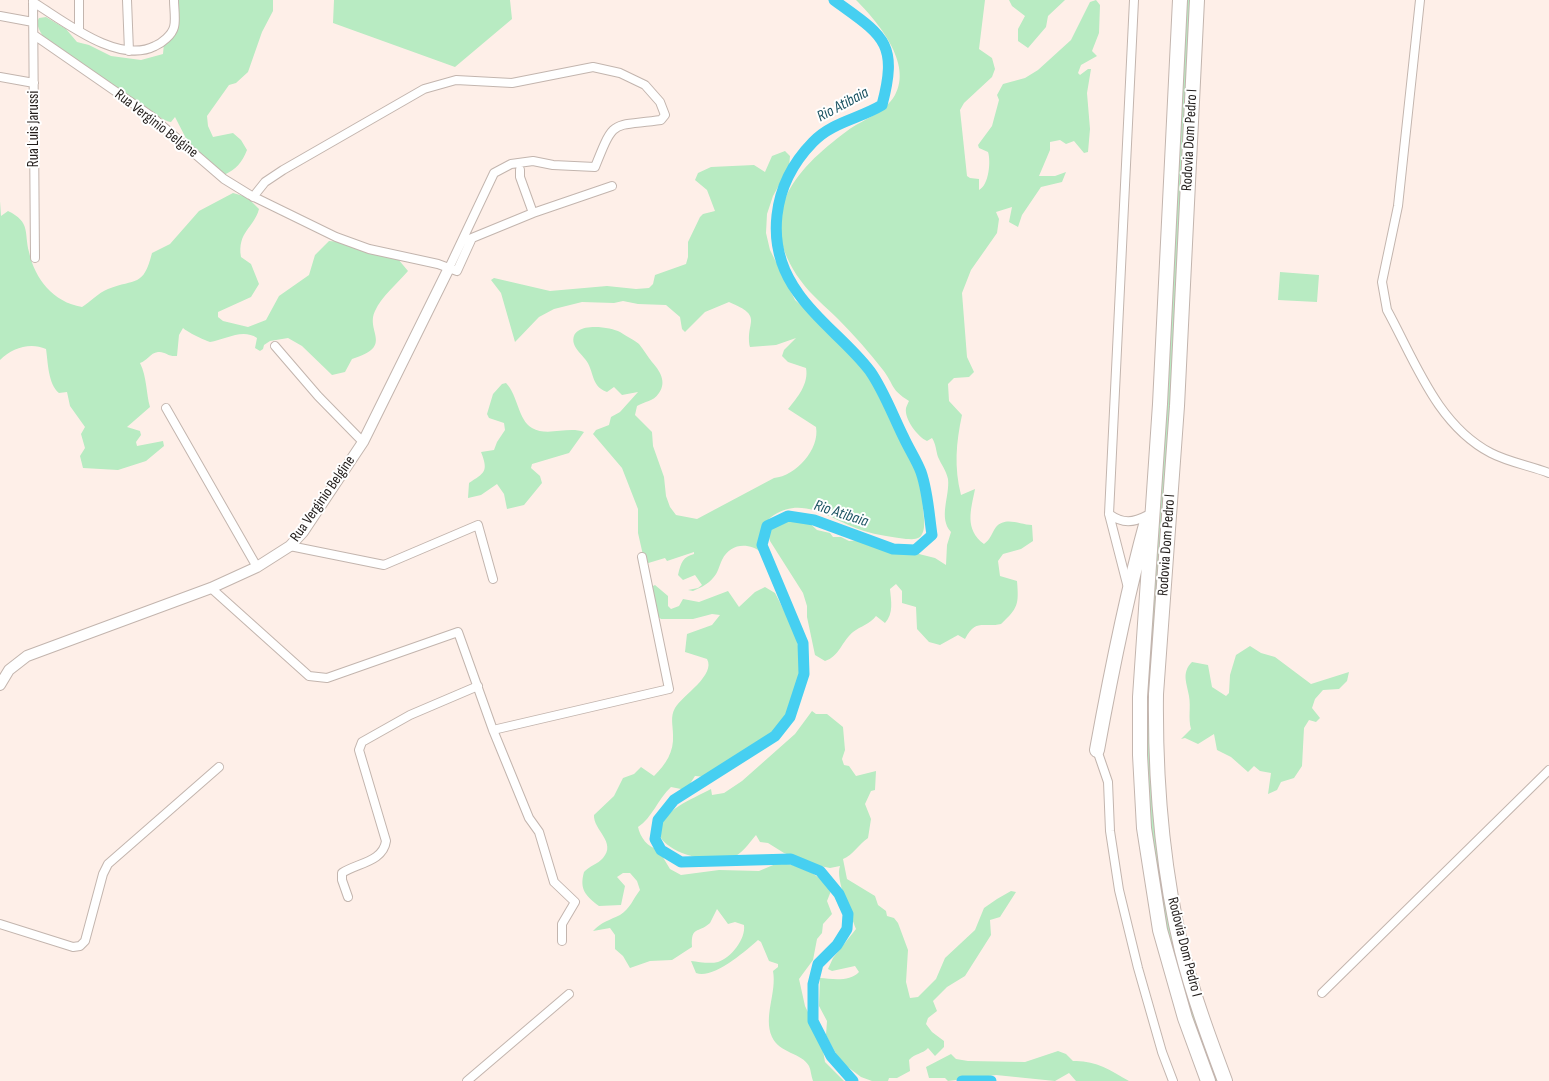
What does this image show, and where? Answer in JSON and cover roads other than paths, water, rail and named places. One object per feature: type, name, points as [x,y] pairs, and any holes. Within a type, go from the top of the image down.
[{"type":"highway","name":"Rodovia Dom Pedro I","points":[[1180,0],[1156,461],[1140,697],[1142,794],[1148,858],[1160,930],[1185,1018],[1208,1081]]},
{"type":"highway","name":"Rodovia Dom Pedro I","points":[[1197,0],[1176,416],[1156,694],[1156,731],[1159,806],[1175,920],[1192,986],[1225,1081]]},
{"type":"highway","points":[[1096,750],[1128,591],[1148,515],[1156,461]]},
{"type":"street","points":[[78,30],[79,0]]},
{"type":"street","points":[[127,0],[129,51]]},
{"type":"street","points":[[33,1],[104,45],[129,51],[150,49],[163,42],[174,27],[174,0]]},
{"type":"street","points":[[1128,591],[1109,514],[1134,0]]},
{"type":"street","points":[[1420,0],[1398,206],[1382,282],[1383,298],[1440,408],[1458,430],[1492,454],[1549,473]]},
{"type":"street","name":"Rua Luis Jarussi","points":[[33,1],[35,258]]},
{"type":"street","points":[[0,16],[33,22]]},
{"type":"street","name":"Rua Verginio Belgine","points":[[0,685],[4,672],[27,656],[211,588],[257,567],[290,546],[303,532],[362,442],[453,270],[438,264],[369,249],[336,237],[253,197],[224,180],[151,116],[34,35]]},
{"type":"street","points":[[253,197],[265,182],[283,170],[424,89],[456,80],[512,83],[593,67],[620,74],[645,85],[660,102],[665,115],[661,120],[622,123],[615,128],[608,135],[595,167],[561,166],[533,161],[511,164],[494,173],[453,270]]},
{"type":"street","points":[[0,77],[34,83]]},
{"type":"street","points":[[520,170],[520,178],[533,213]]},
{"type":"street","points":[[453,270],[472,238],[533,213],[612,186]]},
{"type":"street","points":[[275,346],[318,396],[362,442]]},
{"type":"street","points":[[166,408],[257,567]]},
{"type":"street","points":[[1109,514],[1118,521],[1128,522],[1148,515]]},
{"type":"street","points":[[290,546],[384,565],[478,525],[493,579]]},
{"type":"street","points":[[493,730],[669,689],[642,557]]},
{"type":"street","points":[[211,588],[309,676],[327,678],[458,632],[493,730],[529,818],[539,832],[554,882],[575,902],[562,924],[562,942]]},
{"type":"street","points":[[348,896],[342,880],[342,873],[380,855],[385,849],[386,841],[359,750],[362,742],[410,715],[478,686]]},
{"type":"street","points":[[1096,750],[1108,782],[1110,831],[1119,890],[1138,968],[1162,1052],[1173,1081]]},
{"type":"street","points":[[0,924],[73,947],[80,946],[85,941],[103,874],[108,864],[219,767]]},
{"type":"street","points":[[1322,993],[1549,770]]},
{"type":"street","points":[[467,1081],[570,994]]},
{"type":"waterway","name":"Rio Atibaia","points":[[834,0],[864,22],[882,42],[887,53],[887,84],[882,105],[837,125],[820,135],[799,159],[788,177],[777,215],[780,255],[787,274],[806,304],[862,361],[880,387],[921,472],[927,495],[932,535],[915,550],[893,549],[814,520],[788,516],[767,526],[762,545],[803,643],[804,674],[790,717],[775,736],[674,800],[658,820],[655,839],[661,850],[681,862],[791,859],[820,871],[839,894],[848,914],[847,929],[837,945],[818,964],[813,984],[813,1021],[831,1056],[853,1081]]},
{"type":"waterway","name":"Rio Atibaia","points":[[962,1081],[991,1081]]}]
